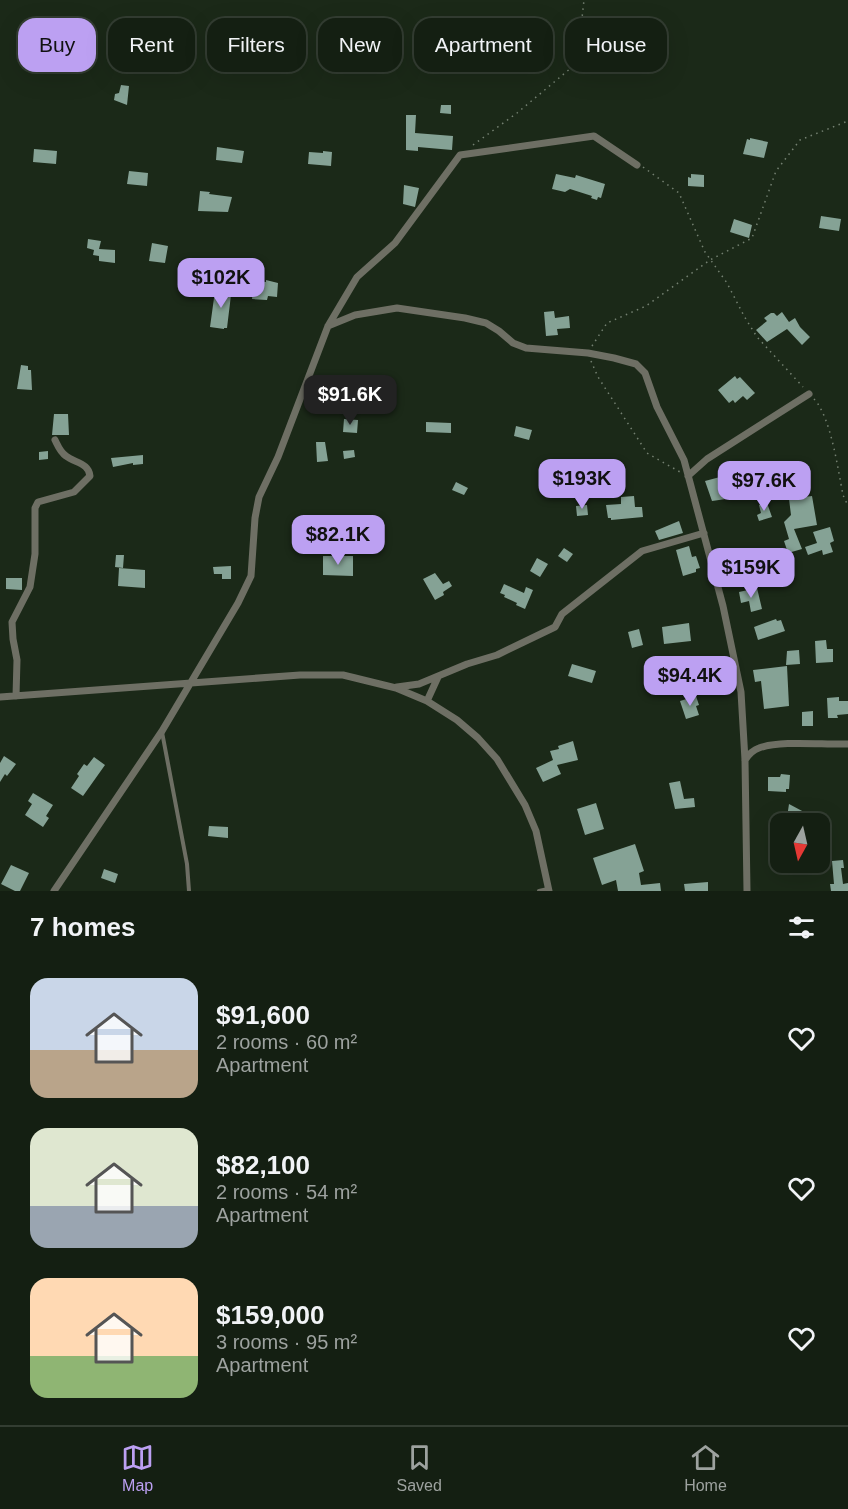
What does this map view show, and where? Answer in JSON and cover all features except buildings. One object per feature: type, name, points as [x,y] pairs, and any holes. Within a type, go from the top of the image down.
[{"type":"street","points":[[54,891],[162,731],[238,603],[251,576],[259,497],[278,457],[328,326],[357,277],[395,243],[460,155],[594,136],[637,165]]},
{"type":"street","points":[[328,326],[356,315],[397,308],[465,318],[486,323],[513,343],[526,348],[588,353],[636,364],[645,373],[657,407],[684,460],[723,606],[741,692],[745,760],[747,891]]},
{"type":"street","points":[[688,477],[707,459],[809,394]]},
{"type":"street","points":[[16,696],[17,660],[12,622],[30,587],[35,554],[35,508],[38,502],[75,492],[90,476],[90,471],[86,467],[63,454],[55,440]]},
{"type":"street","points":[[396,687],[419,684],[467,663],[497,655],[555,627],[562,614],[642,551],[704,533]]},
{"type":"street","points":[[0,697],[272,676],[343,675],[396,687],[427,701],[457,720],[497,759],[512,781],[536,831],[549,890]]},
{"type":"street","points":[[427,701],[438,677]]},
{"type":"street","points":[[745,760],[758,748],[772,745],[848,744]]},
{"type":"lane","points":[[162,731],[182,833],[189,891]]},
{"type":"lane","points":[[539,891],[549,890]]},
{"type":"path","points":[[460,155],[517,113],[577,63],[584,0]]},
{"type":"path","points":[[688,477],[647,453],[598,377],[588,353],[607,323],[646,306],[710,260],[752,238],[776,171],[800,140],[848,121]]},
{"type":"path","points":[[637,165],[649,170],[680,193],[710,260],[727,283],[757,337],[820,406],[826,418],[843,495],[848,507]]}]
